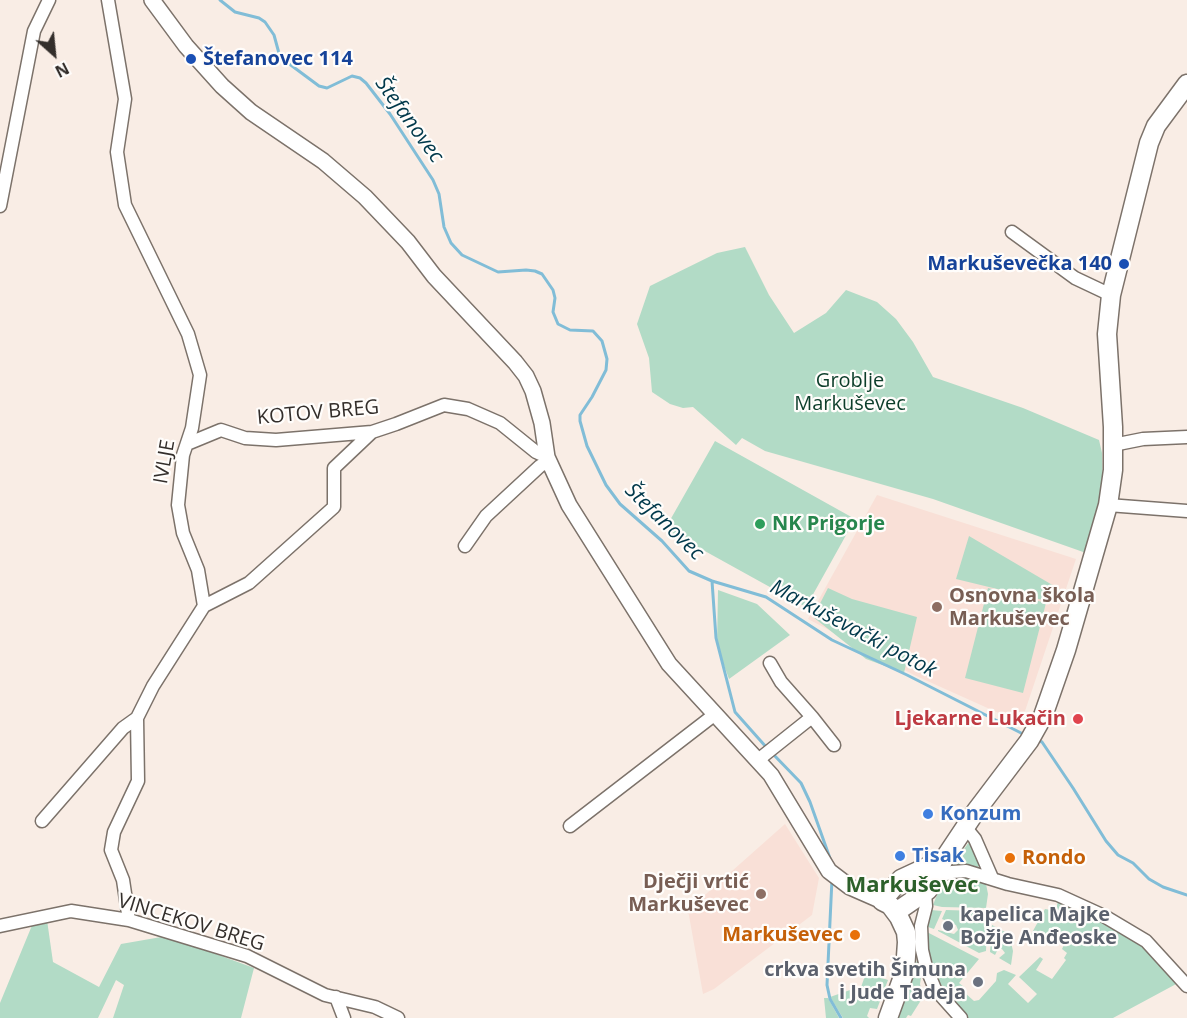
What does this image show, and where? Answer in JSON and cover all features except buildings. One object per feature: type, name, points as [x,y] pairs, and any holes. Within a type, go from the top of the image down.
[{"type":"main road","points":[[889,906],[930,886],[944,859],[976,811],[1032,736],[1043,716],[1066,650],[1108,505],[1113,470],[1107,334],[1111,294],[1155,126],[1187,84]]},
{"type":"main road","points":[[889,906],[896,883],[916,870],[944,859]]},
{"type":"main road","points":[[916,870],[926,876],[930,886]]},
{"type":"main road","points":[[888,1018],[907,961],[906,932],[889,906]]},
{"type":"street","points":[[0,206],[34,31],[49,0]]},
{"type":"street","name":"IVLJE","points":[[108,0],[125,99],[117,152],[125,205],[188,334],[200,375],[192,428],[183,454],[178,505],[183,533],[198,570],[204,606]]},
{"type":"street","points":[[152,0],[186,46],[222,86],[250,112],[323,161],[373,204],[408,242],[434,276],[515,362],[526,376],[533,392],[542,423],[548,459],[569,506],[669,664],[714,715],[766,754],[790,805],[834,876],[861,893],[889,906]]},
{"type":"street","points":[[1012,232],[1075,278],[1111,294]]},
{"type":"street","name":"KOTOV BREG","points":[[186,444],[221,430],[245,438],[276,440],[372,432],[444,405],[468,409],[500,423],[548,459]]},
{"type":"street","points":[[129,920],[123,880],[111,850],[114,832],[138,781],[137,718],[153,686],[204,606],[249,583],[334,507],[334,468],[372,432]]},
{"type":"street","points":[[1113,445],[1135,440],[1187,437]]},
{"type":"street","points":[[465,546],[486,516],[548,459]]},
{"type":"street","points":[[1108,505],[1187,511]]},
{"type":"street","points":[[770,663],[781,682],[834,745]]},
{"type":"street","points":[[570,826],[714,715]]},
{"type":"street","points":[[766,754],[812,717]]},
{"type":"street","points":[[42,821],[123,728],[137,718]]},
{"type":"street","points":[[966,828],[975,839],[992,878]]},
{"type":"street","points":[[961,1018],[935,989],[926,968],[922,950],[921,926],[930,886],[945,873],[960,871],[1058,895],[1104,916],[1146,941],[1187,986]]},
{"type":"street","name":"VINCEKOV BREG","points":[[0,926],[71,911],[129,920],[247,957],[325,994],[375,1007],[398,1018]]},
{"type":"street","points":[[336,998],[344,1018]]},
{"type":"shaded area","name":"Osnovna škola Markuševec","points":[[877,495],[1076,559],[1021,723],[914,675],[808,619]]},
{"type":"shaded area","name":"Dječji vrtić Markuševec","points":[[785,824],[819,878],[812,915],[714,989],[703,994],[688,910]]},
{"type":"green space","name":"Groblje Markuševec","points":[[745,247],[769,295],[794,333],[826,313],[846,290],[877,302],[896,319],[913,342],[933,377],[1023,408],[1099,440],[1102,453],[1103,488],[1086,553],[933,499],[765,451],[742,438],[736,445],[693,407],[683,408],[670,404],[652,392],[649,358],[637,324],[650,286],[717,253]]},
{"type":"green space","name":"NK Prigorje","points":[[715,441],[855,519],[806,607],[665,529]]},
{"type":"green space","points":[[969,536],[1066,593],[1065,598],[1061,598],[1059,604],[956,579]]},
{"type":"green space","points":[[828,588],[852,599],[917,617],[904,673],[866,659],[813,617]]},
{"type":"green space","points":[[988,588],[1046,603],[1023,693],[965,678]]},
{"type":"green space","points":[[718,590],[757,604],[790,635],[729,679],[717,646]]},
{"type":"green space","points":[[969,842],[974,846],[982,863],[978,867],[952,866]]},
{"type":"green space","points":[[955,876],[973,877],[986,884],[988,894],[986,908],[933,905],[942,882]]},
{"type":"green space","points":[[1058,900],[1070,904],[1147,947],[1178,983],[1113,1018],[967,1018],[936,980],[929,959],[925,931],[979,959],[959,983],[974,1001],[979,1000],[996,981],[997,973],[1004,970],[1016,975],[1008,984],[1028,1003],[1037,994],[1019,977],[1040,957],[1043,959],[1036,970],[1052,979],[1066,960],[1064,958],[1067,953],[1062,949],[1064,945],[1049,937],[1037,943],[1028,940],[1045,909],[1056,911]]},
{"type":"green space","points":[[931,910],[942,911],[934,929],[925,926]]},
{"type":"green space","points":[[946,910],[979,911],[978,917],[986,918],[986,951],[979,953],[938,931],[954,934],[958,930],[956,925],[942,919]]},
{"type":"green space","points":[[47,920],[53,962],[99,987],[121,944],[167,936],[254,968],[241,1018],[113,1018],[124,985],[116,980],[98,1018],[0,1018],[0,1003],[33,923]]},
{"type":"green space","points":[[992,925],[1009,934],[1013,951],[1011,965],[999,958],[1005,953],[1002,949],[998,949],[995,955],[990,952]]},
{"type":"green space","points":[[920,961],[922,971],[920,984],[923,997],[911,1016],[896,1018],[913,974],[915,962]]},
{"type":"green space","points":[[866,973],[888,980],[877,1009],[870,1008],[867,1016],[869,1018],[843,1018],[830,997],[853,989],[860,990]]},
{"type":"green space","points":[[824,998],[828,998],[839,1018],[826,1018]]},
{"type":"waterway","name":"Štefanovec","points":[[220,0],[235,12],[259,18],[265,22],[274,35],[280,57],[319,86],[327,88],[352,76],[366,83],[390,114],[433,180],[439,194],[444,227],[451,243],[462,255],[498,272],[526,270],[542,274],[553,290],[555,298],[553,312],[558,324],[570,330],[593,331],[602,341],[607,359],[606,370],[580,415],[587,446],[606,485],[620,504],[662,541],[689,571],[712,581],[716,638],[735,712],[767,748]]},
{"type":"waterway","name":"Markuševački potok","points":[[712,581],[766,597],[832,640],[1025,735]]},
{"type":"waterway","name":"Markuševački potok","points":[[1036,740],[1042,742],[1106,841],[1118,855],[1133,863],[1149,879],[1163,887],[1187,895]]},
{"type":"waterway","name":"Štefanovec","points":[[772,753],[801,783],[832,864]]},
{"type":"waterway","name":"Štefanovec","points":[[832,879],[827,985],[830,999],[841,1018]]},
{"type":"place","name":"Štefanovec 114","points":[[191,59]]},
{"type":"place","name":"Markuševečka 140","points":[[1124,264]]},
{"type":"place","name":"NK Prigorje","points":[[760,524]]},
{"type":"place","name":"Osnovna škola Markuševec","points":[[937,607]]},
{"type":"place","name":"Ljekarne Lukačin","points":[[1078,719]]},
{"type":"place","name":"Konzum","points":[[928,814]]},
{"type":"place","name":"Tisak","points":[[900,856]]},
{"type":"place","name":"Rondo","points":[[1010,858]]},
{"type":"place","name":"Dječji vrtić Markuševec","points":[[761,894]]},
{"type":"place","name":"kapelica Majke Božje Anđeoske","points":[[948,926]]},
{"type":"place","name":"Markuševec","points":[[855,935]]},
{"type":"place","name":"crkva svetih Šimuna i Jude Tadeja","points":[[978,982]]},
{"type":"district","name":"Markuševec","points":[[912,886]]}]
